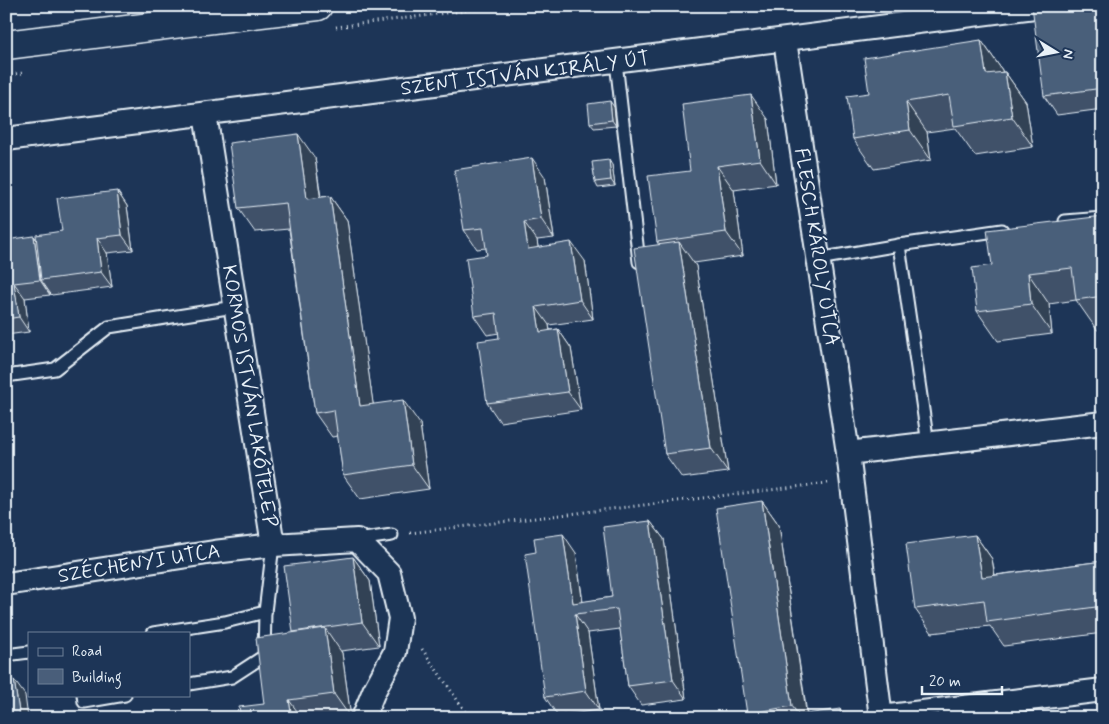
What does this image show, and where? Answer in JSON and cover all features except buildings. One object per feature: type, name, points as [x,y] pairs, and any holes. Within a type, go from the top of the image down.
[{"type":"main road","points":[[6,45],[318,6]]},
{"type":"street","name":"SZENT ISTVÁN KIRÁLY ÚT","points":[[6,139],[785,41],[1043,6]]},
{"type":"street","name":"FLESCH KÁROLY UTCA","points":[[785,41],[848,453],[881,718],[1102,692]]},
{"type":"street","name":"KORMOS ISTVÁN LAKÓTELEP","points":[[205,114],[273,545],[356,540]]},
{"type":"street","points":[[848,453],[1103,423]]},
{"type":"street","points":[[356,540],[389,574],[400,618],[395,652],[362,718]]},
{"type":"street","name":"SZÉCHENYI UTCA","points":[[6,584],[273,545]]},
{"type":"lane","points":[[616,62],[640,270]]},
{"type":"lane","points":[[1056,223],[1103,218]]},
{"type":"lane","points":[[818,259],[1016,228]]},
{"type":"lane","points":[[899,245],[928,444]]},
{"type":"lane","points":[[6,376],[55,369],[109,327],[234,307]]},
{"type":"lane","points":[[356,540],[392,535]]},
{"type":"lane","points":[[190,684],[232,676],[264,656],[265,612],[273,545]]},
{"type":"lane","points":[[160,632],[225,622],[265,612]]},
{"type":"lane","points":[[6,655],[28,652]]},
{"type":"lane","points":[[83,696],[84,702],[119,696]]},
{"type":"path","points":[[392,535],[851,480]]},
{"type":"path","points":[[400,618],[470,718]]}]
